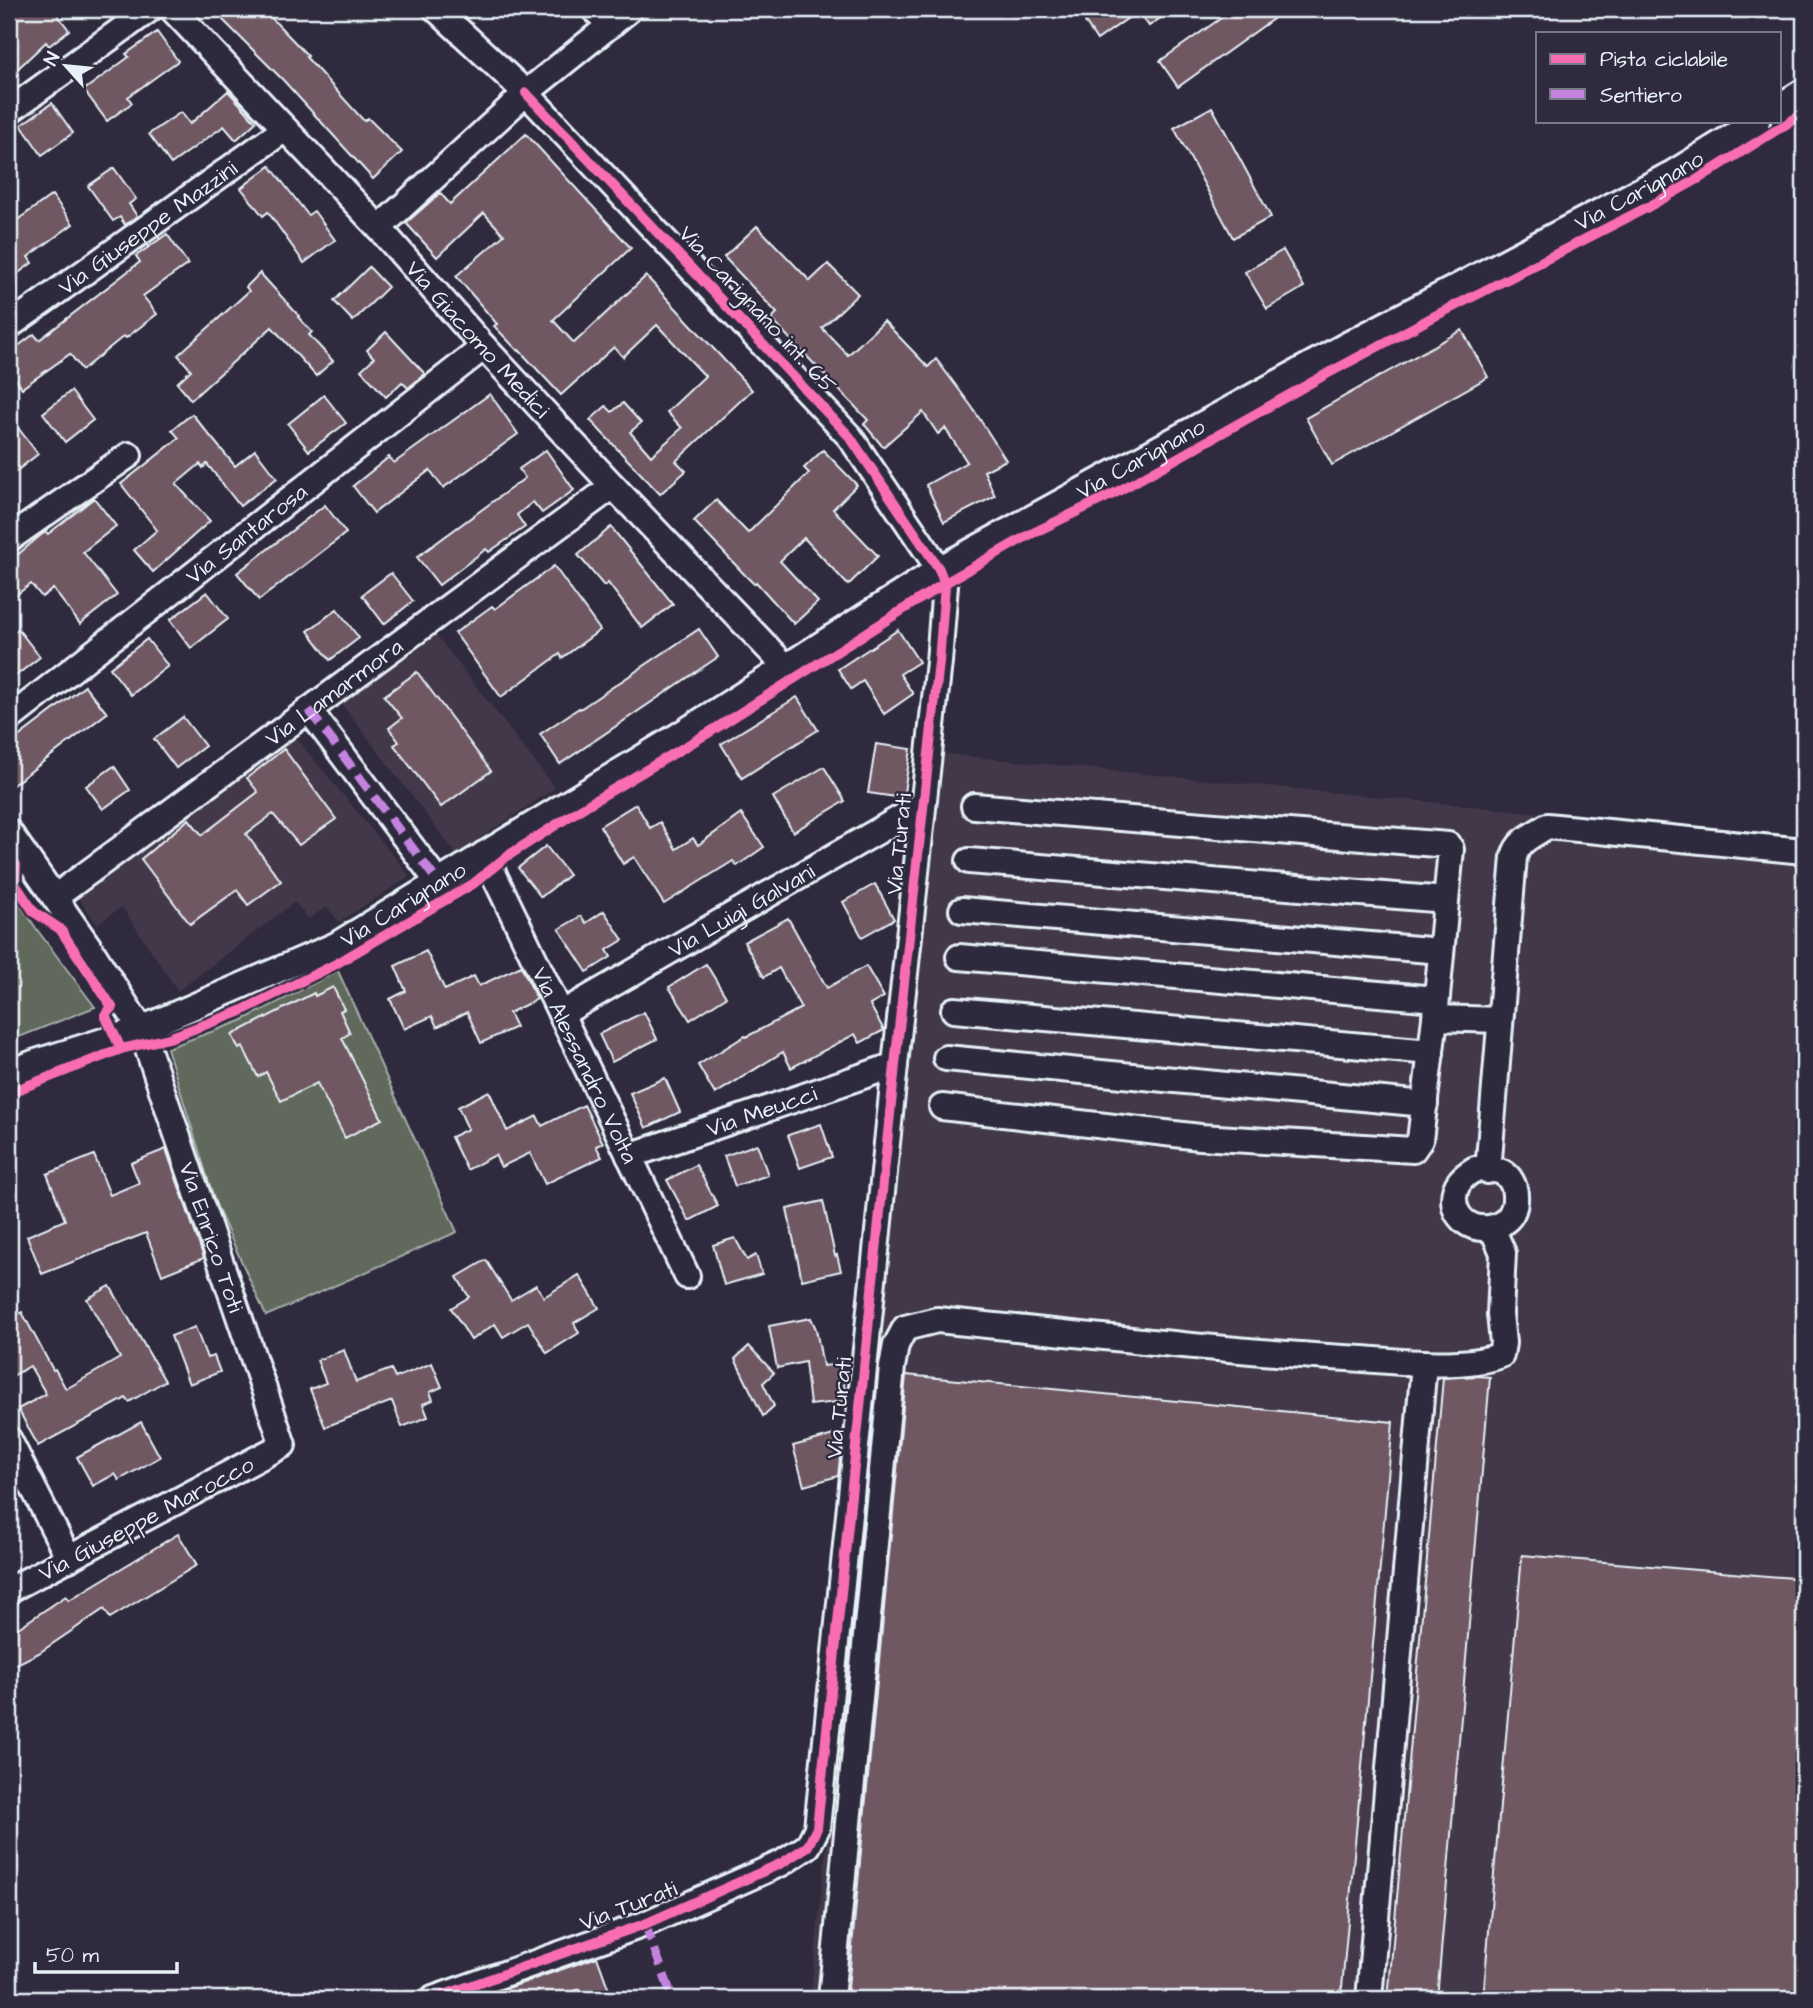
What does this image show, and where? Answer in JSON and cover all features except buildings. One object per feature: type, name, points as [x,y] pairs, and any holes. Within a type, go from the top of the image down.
[{"type":"street","points":[[9,111],[150,9]]},
{"type":"street","name":"Via Giacomo Medici","points":[[172,9],[379,228],[484,347],[613,486],[785,666]]},
{"type":"street","name":"Via Carignano int. 65","points":[[436,9],[526,93],[850,437],[939,569]]},
{"type":"street","points":[[379,228],[526,93],[603,17],[630,9]]},
{"type":"street","points":[[1782,105],[1804,91]]},
{"type":"street","name":"Via Carignano","points":[[9,1073],[141,1029],[336,945],[676,737],[939,569],[1345,346],[1673,173],[1755,122]]},
{"type":"street","name":"Via Giuseppe Mazzini","points":[[9,326],[285,130]]},
{"type":"street","name":"Via Santarosa","points":[[9,719],[484,347]]},
{"type":"street","points":[[9,539],[129,455]]},
{"type":"street","name":"Via Lamarmora","points":[[55,897],[613,486]]},
{"type":"street","name":"Via Turati","points":[[433,1999],[645,1924],[782,1863],[808,1846],[817,1828],[939,662],[945,584],[939,569]]},
{"type":"street","points":[[309,710],[438,882]]},
{"type":"street","name":"Via Luigi Galvani","points":[[561,1014],[923,805]]},
{"type":"street","points":[[942,1107],[1200,1137],[1413,1150],[1420,1140],[1431,1052],[1451,849],[1448,845],[974,806]]},
{"type":"street","points":[[1488,1171],[1516,849],[1521,842],[1547,826],[1804,851]]},
{"type":"street","name":"Via Enrico Toti","points":[[9,832],[141,1029],[283,1445]]},
{"type":"street","name":"Via Alessandro Volta","points":[[484,854],[687,1276]]},
{"type":"street","points":[[969,861],[1446,900]]},
{"type":"street","points":[[962,910],[1441,951]]},
{"type":"street","points":[[959,957],[1435,1009],[1500,1020]]},
{"type":"street","points":[[954,1010],[1431,1052]]},
{"type":"street","points":[[946,1058],[1425,1104]]},
{"type":"street","name":"Via Meucci","points":[[629,1156],[895,1065]]},
{"type":"street","points":[[1475,1169],[1488,1171],[1500,1171],[1510,1179],[1516,1202],[1512,1214],[1503,1223],[1492,1228],[1479,1228],[1466,1223],[1458,1213],[1454,1200],[1456,1187],[1464,1176],[1475,1169]]},
{"type":"street","points":[[831,1999],[892,1367],[896,1345],[905,1328],[937,1320],[1316,1356],[1424,1363],[1488,1361],[1500,1355],[1503,1343],[1500,1314],[1503,1253],[1492,1228]]},
{"type":"street","points":[[1369,1999],[1424,1363]]},
{"type":"street","points":[[9,1440],[69,1559]]},
{"type":"street","name":"Via Giuseppe Marocco","points":[[9,1590],[283,1445]]},
{"type":"shaded area","points":[[434,632],[555,788],[456,854],[341,703]]},
{"type":"shaded area","points":[[293,734],[410,876],[339,922],[327,907],[308,919],[295,902],[178,991],[122,907],[97,924],[75,893]]},
{"type":"shaded area","points":[[944,754],[1804,839],[1804,1999],[810,1999]]},
{"type":"green space","points":[[9,888],[95,1007],[9,1041]]},
{"type":"green space","points":[[338,971],[457,1232],[266,1316],[216,1205],[167,1048],[241,1021]]},
{"type":"marked path","points":[[309,710],[438,882]]},
{"type":"marked path","points":[[645,1924],[673,1999]]},
{"type":"cycle path","points":[[433,1999],[645,1924],[782,1863],[808,1846],[817,1828],[945,585],[939,569],[850,437],[526,93]]},
{"type":"cycle path","points":[[9,1093],[121,1049],[169,1038],[239,1012],[334,965],[473,884],[506,857],[587,805],[710,732],[945,583],[1027,536],[1115,493],[1433,317],[1648,207],[1804,113]]},
{"type":"cycle path","points":[[9,854],[16,865],[15,884],[34,912],[60,929],[112,1007],[105,1015],[121,1049]]}]
